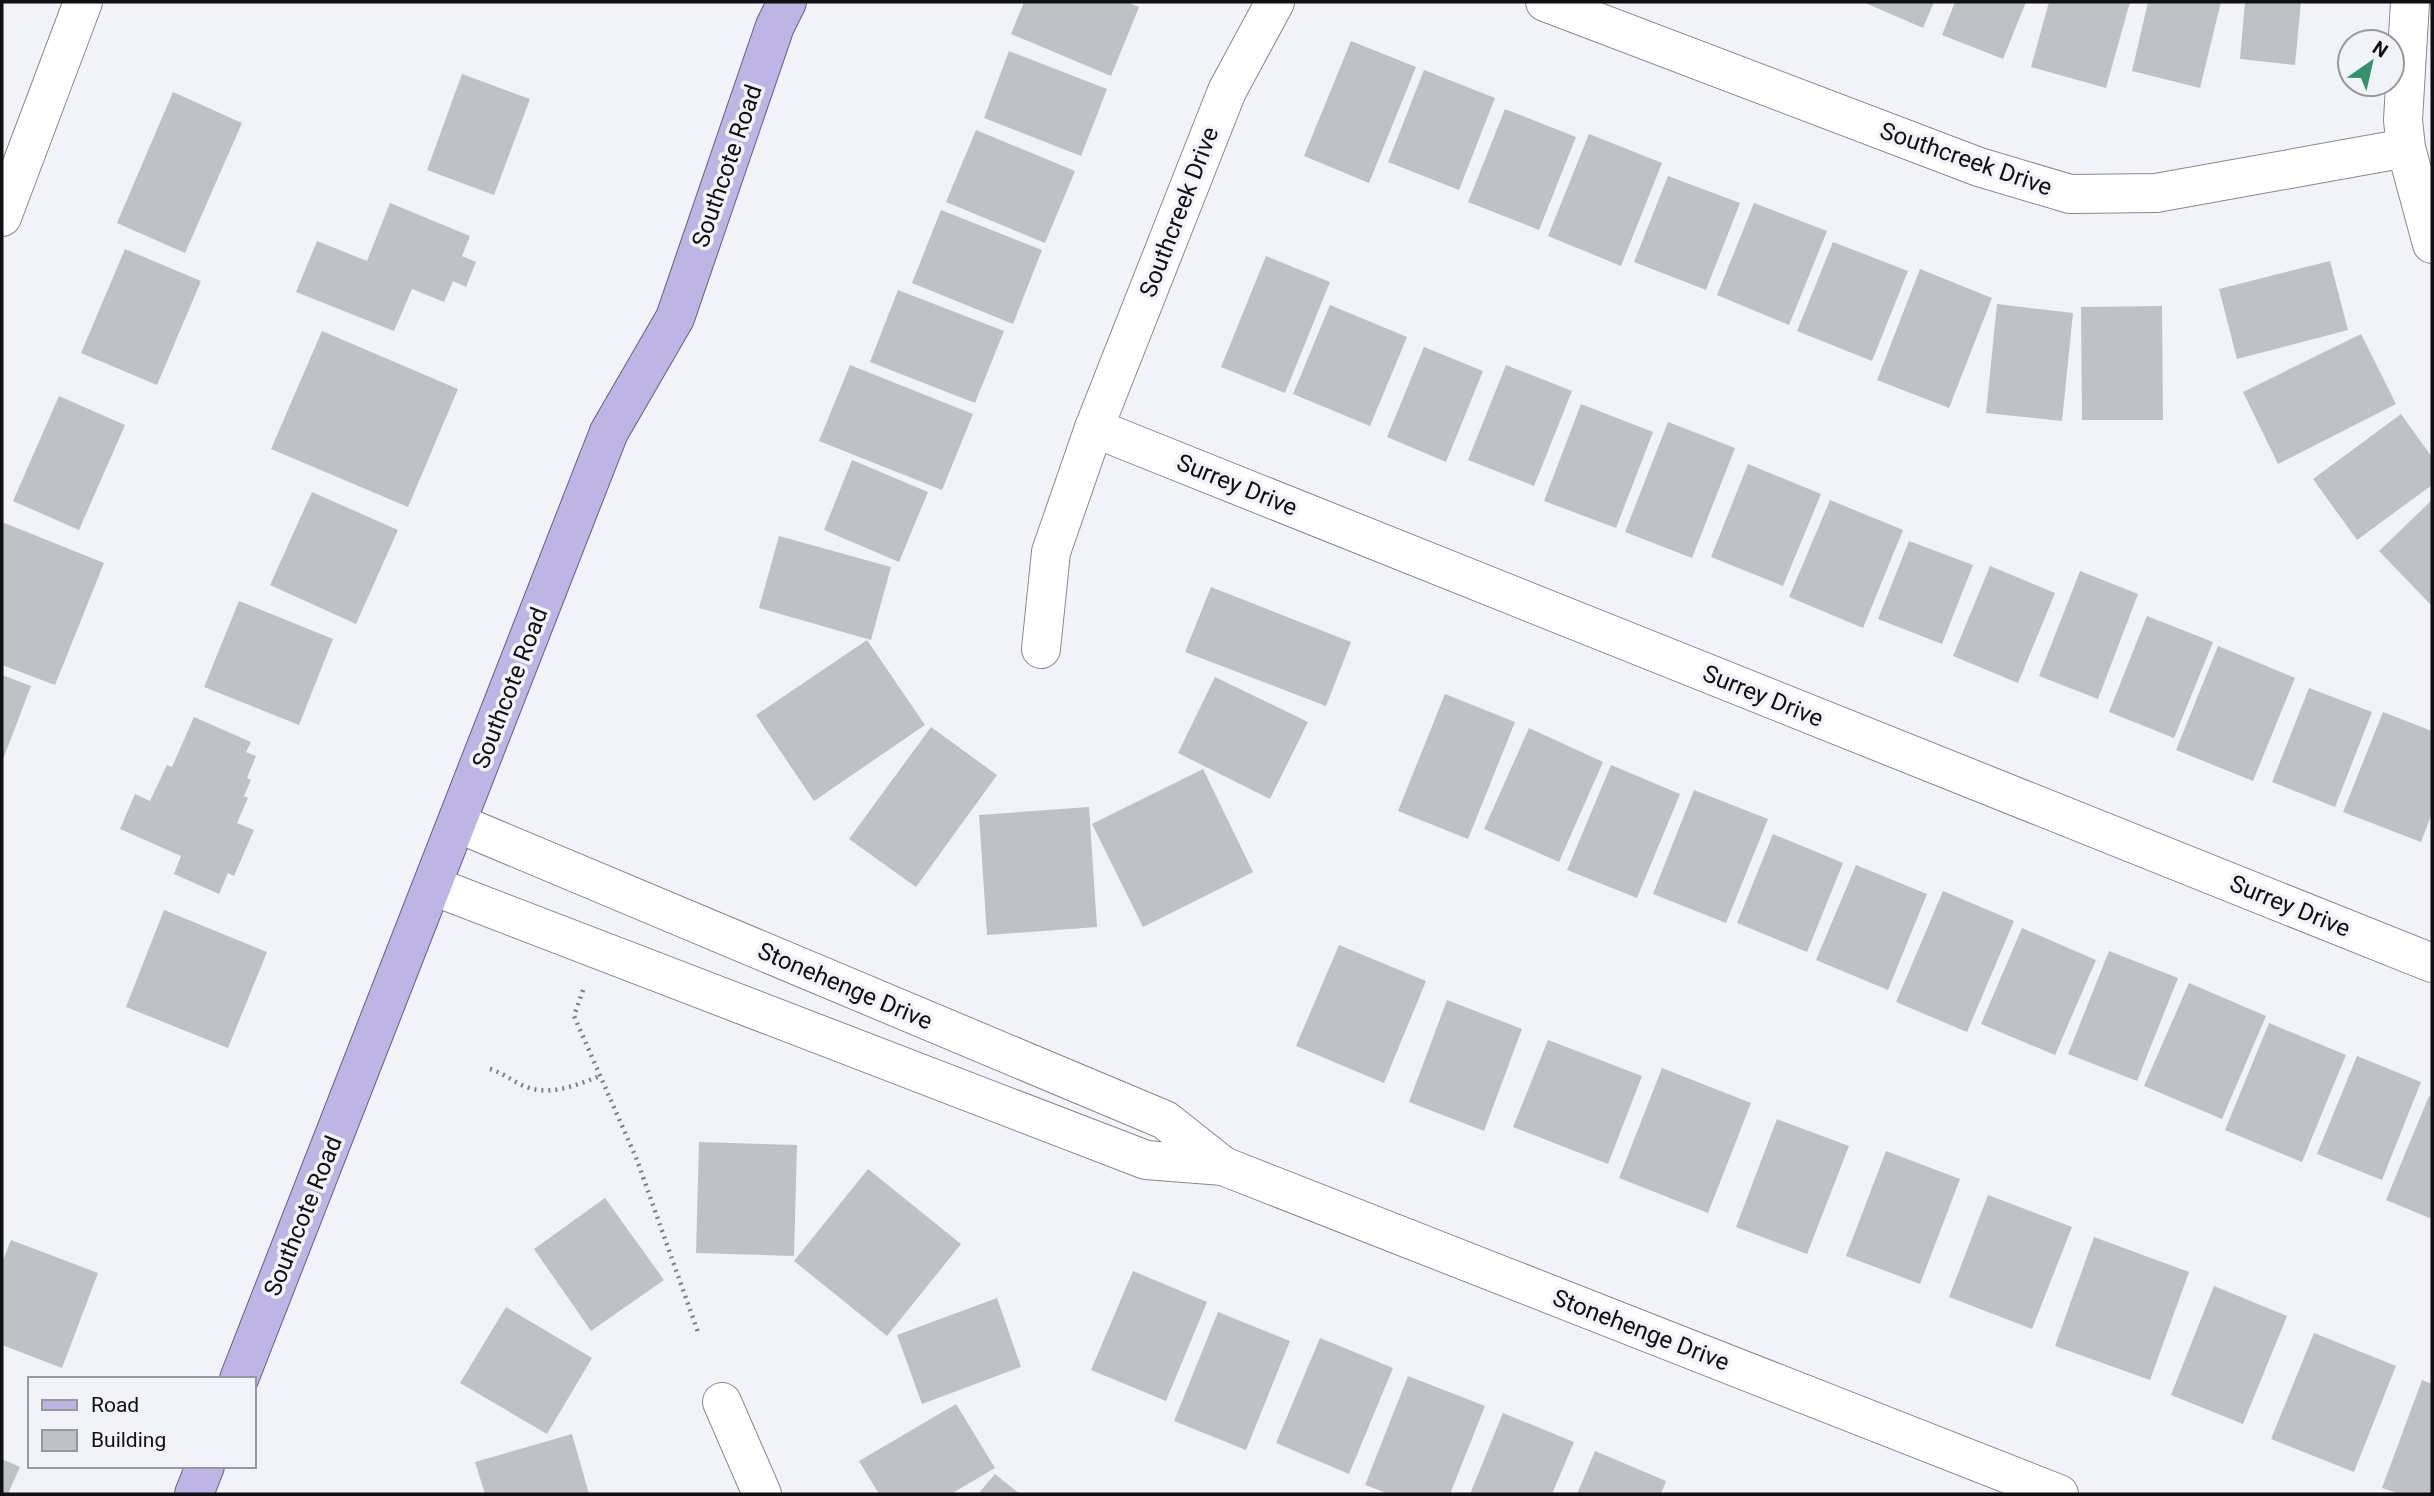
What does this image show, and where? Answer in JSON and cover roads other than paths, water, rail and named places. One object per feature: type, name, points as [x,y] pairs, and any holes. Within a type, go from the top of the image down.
[{"type":"main road","name":"Southcote Road","points":[[240,1377],[609,432],[675,318],[775,26],[787,2]]},
{"type":"main road","points":[[194,1494],[204,1468]]},
{"type":"street","points":[[2,216],[83,2]]},
{"type":"street","name":"Southcreek Drive","points":[[1041,649],[1051,552],[1094,428],[1227,91],[1275,2]]},
{"type":"street","name":"Southcreek Drive","points":[[1545,2],[1979,167],[2070,194],[2156,193],[2406,148]]},
{"type":"street","points":[[2410,2],[2403,120],[2406,148],[2432,244]]},
{"type":"street","name":"Surrey Drive","points":[[1094,428],[2432,963]]},
{"type":"street","name":"Stonehenge Drive","points":[[457,823],[1165,1120],[1223,1166]]},
{"type":"street","name":"Stonehenge Drive","points":[[433,886],[1146,1160],[1223,1166],[2059,1494]]},
{"type":"street","points":[[722,1402],[762,1494]]}]
